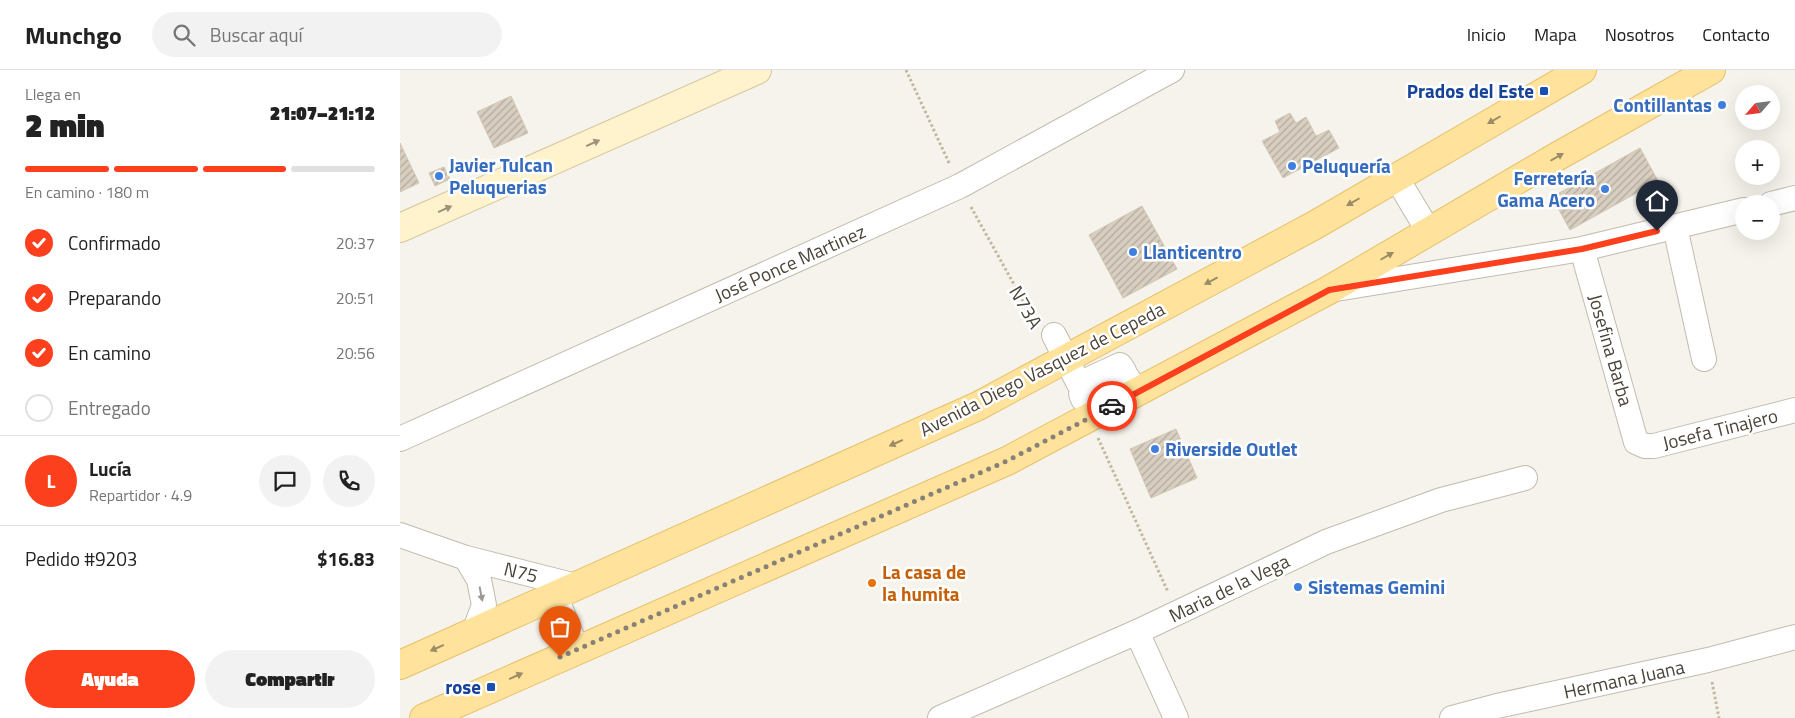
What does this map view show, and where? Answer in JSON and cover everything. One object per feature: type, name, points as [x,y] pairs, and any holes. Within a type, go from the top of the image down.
[{"type":"main road","points":[[400,228],[757,70]]},
{"type":"main road","name":"Avenida Diego Vasquez de Cepeda","points":[[400,665],[978,406],[1315,225],[1582,70]]},
{"type":"main road","points":[[424,718],[1007,461],[1329,290],[1703,72]]},
{"type":"street","name":"José Ponce Martinez","points":[[400,440],[960,186],[1172,70]]},
{"type":"street","points":[[1396,178],[1429,232]]},
{"type":"street","points":[[1780,202],[1795,198]]},
{"type":"street","points":[[1329,290],[1582,249],[1735,212]]},
{"type":"street","points":[[1675,227],[1704,359]]},
{"type":"street","name":"Josefina Barba","points":[[1582,249],[1636,442],[1645,446]]},
{"type":"street","name":"N73A","points":[[1054,335],[1079,384],[1120,365],[1124,371],[1081,394],[1083,399],[1127,377],[1131,383],[1083,409],[1088,418]]},
{"type":"street","name":"Josefa Tinajero","points":[[1645,446],[1654,446],[1795,410]]},
{"type":"street","name":"Maria de la Vega","points":[[940,718],[1137,632],[1326,542],[1441,500],[1525,478]]},
{"type":"street","name":"N75","points":[[400,535],[565,591]]},
{"type":"street","name":"N75","points":[[466,558],[479,580],[484,605],[474,632]]},
{"type":"street","points":[[565,591],[578,649]]},
{"type":"street","points":[[1137,632],[1176,718]]},
{"type":"street","name":"Hermana Juana","points":[[1452,718],[1498,706],[1708,660],[1795,637]]},
{"type":"path","points":[[906,70],[960,186]]},
{"type":"path","name":"N73A","points":[[960,186],[1003,268],[1045,339],[1054,335]]},
{"type":"path","points":[[1088,418],[1114,470],[1177,613]]},
{"type":"path","points":[[1708,660],[1720,718]]},
{"type":"building","points":[[511,96],[528,133],[494,148],[477,112]]},
{"type":"building","points":[[1290,113],[1296,123],[1306,117],[1316,136],[1329,130],[1339,148],[1283,178],[1262,141],[1280,132],[1275,121]]},
{"type":"building","points":[[400,143],[419,183],[400,192]]},
{"type":"building","name":"Ferretería Gama Acero","points":[[1640,148],[1658,181],[1570,230],[1552,197]]},
{"type":"building","name":"Javier Tulcan Peluquerias","points":[[444,167],[450,179],[435,186],[429,173]]},
{"type":"building","name":"Llanticentro","points":[[1142,206],[1177,269],[1123,298],[1089,235]]},
{"type":"building","points":[[1176,429],[1197,478],[1151,498],[1130,449]]},
{"type":"way so far","points":[[560,657],[1007,461],[1112,406]]},
{"type":"place","name":"Prados del Este","points":[[1544,91]]},
{"type":"place","name":"Contillantas","points":[[1722,105]]},
{"type":"place","name":"Peluquería","points":[[1292,166]]},
{"type":"place","name":"Javier Tulcan Peluquerias","points":[[439,176]]},
{"type":"place","name":"Ferretería Gama Acero","points":[[1605,189]]},
{"type":"place","name":"Llanticentro","points":[[1133,252]]},
{"type":"place","name":"Riverside Outlet","points":[[1155,449]]},
{"type":"place","name":"La casa de la humita","points":[[872,583]]},
{"type":"place","name":"Sistemas Gemini","points":[[1298,587]]},
{"type":"place","name":"rose","points":[[491,687]]},
{"type":"route","points":[[1112,406],[1329,290],[1582,249],[1657,231]]}]
